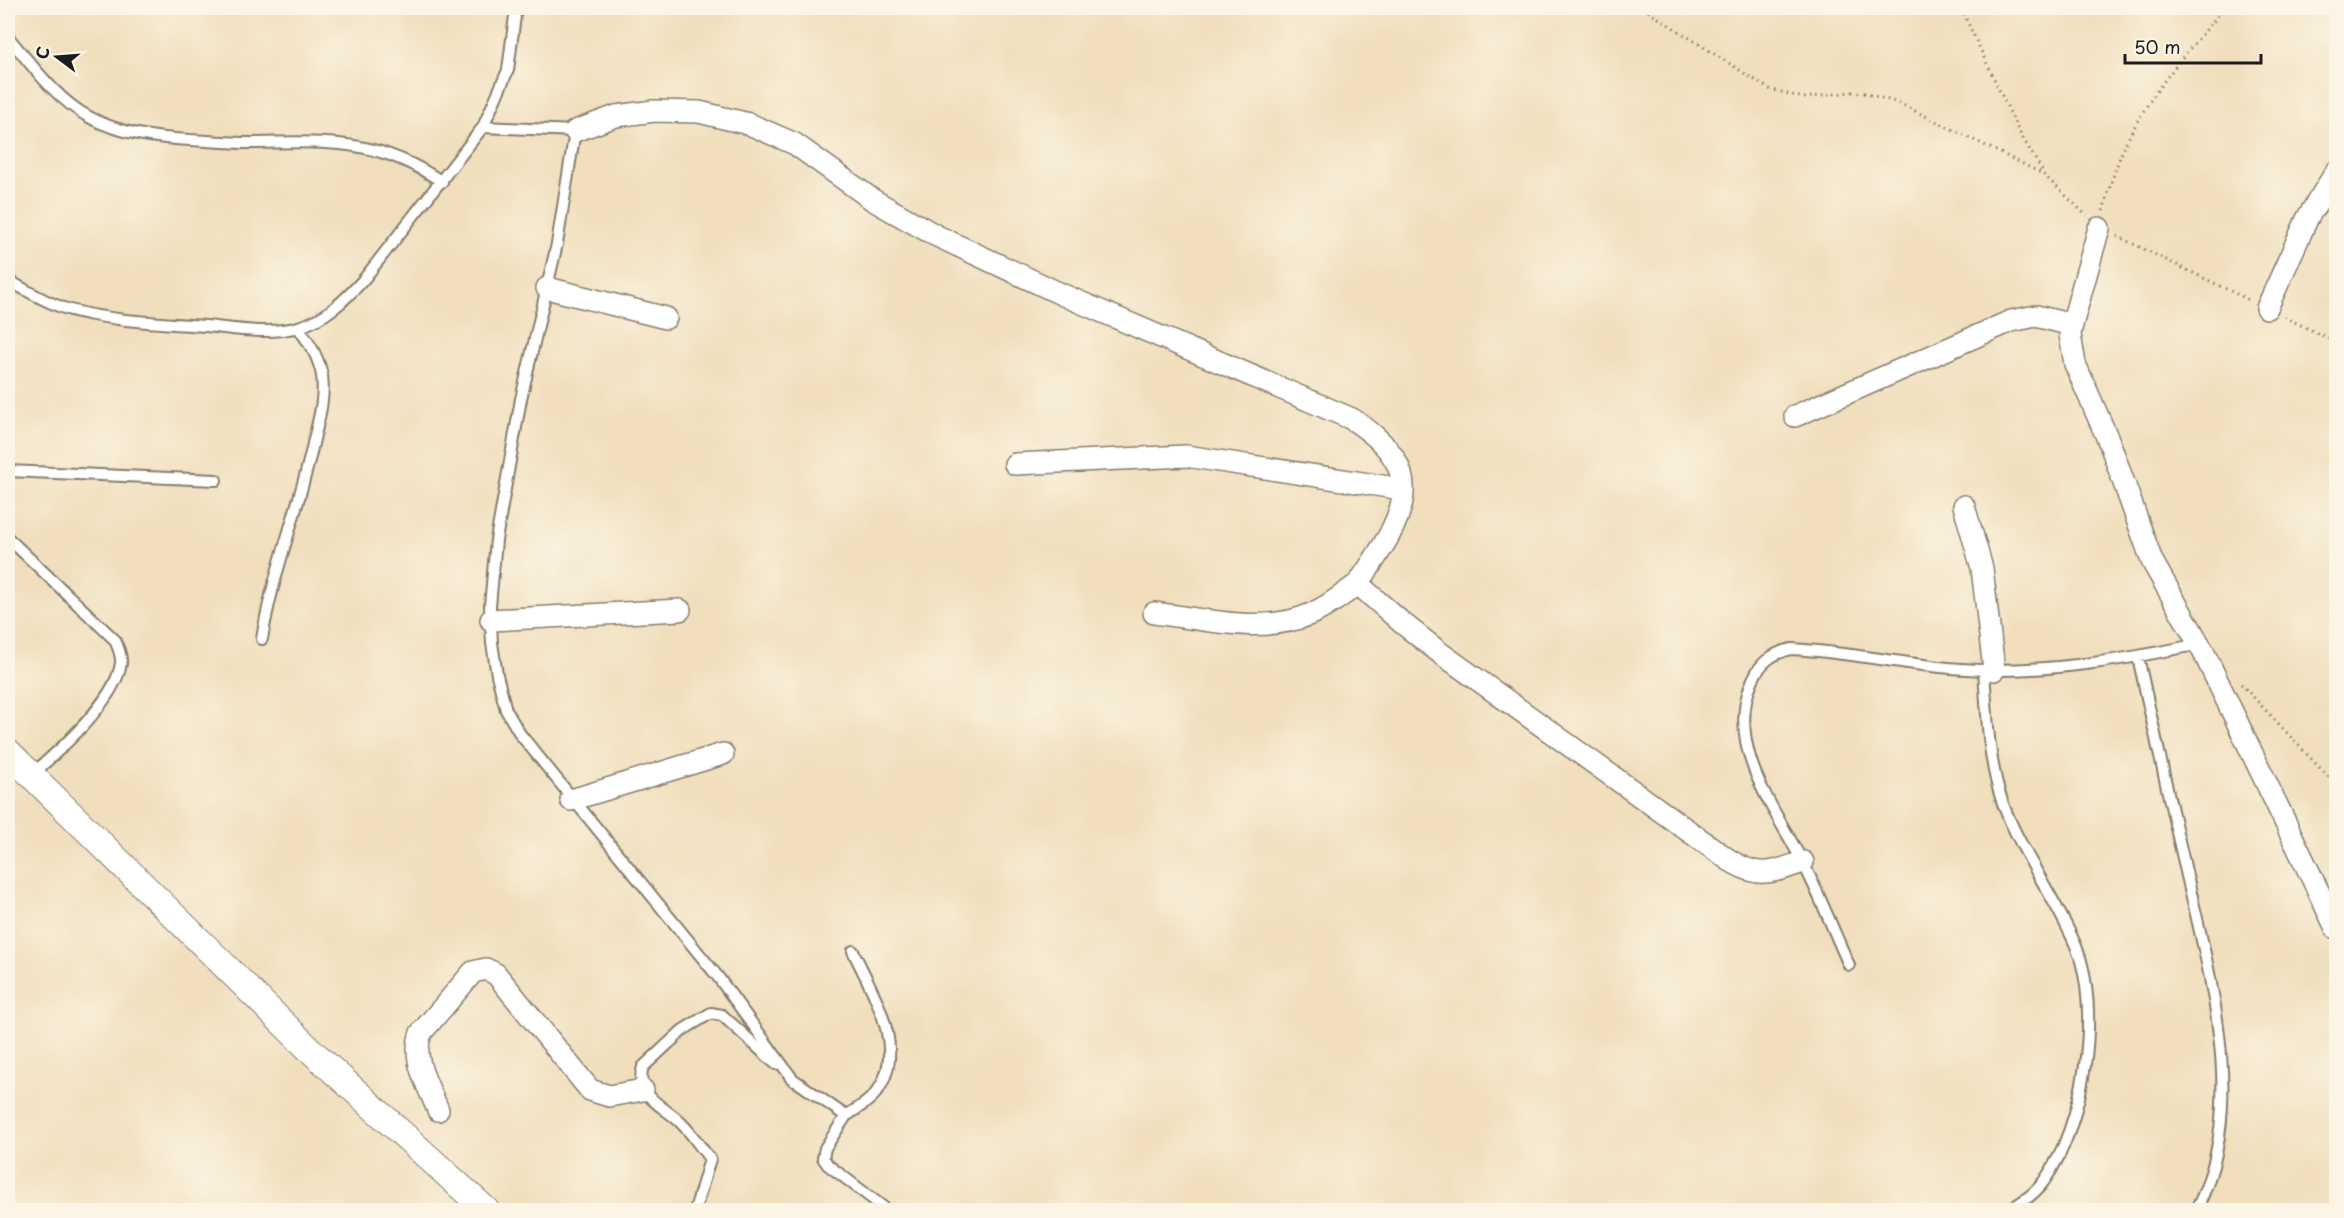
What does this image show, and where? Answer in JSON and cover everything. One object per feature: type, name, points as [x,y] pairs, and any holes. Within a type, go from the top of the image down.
[{"type":"street","points":[[575,131],[633,112],[669,110],[719,116],[772,132],[795,144],[880,204],[935,235],[1061,294],[1352,419],[1371,433],[1392,456],[1400,472],[1402,489],[1401,508],[1397,522],[1386,543],[1358,584],[1326,606],[1309,615],[1269,623],[1240,623],[1154,613]]},
{"type":"street","points":[[2267,308],[2308,217],[2337,172]]},
{"type":"street","points":[[2099,228],[2070,335],[2075,364],[2112,450],[2152,561],[2199,644],[2337,927]]},
{"type":"street","points":[[547,288],[666,318]]},
{"type":"street","points":[[1795,416],[2010,321],[2036,316],[2072,325]]},
{"type":"street","points":[[1015,464],[1186,456],[1402,489]]},
{"type":"street","points":[[1964,506],[1982,568],[1989,670]]},
{"type":"street","points":[[1358,584],[1439,652],[1736,864],[1752,872],[1768,874],[1803,862]]},
{"type":"street","points":[[491,620],[681,610]]},
{"type":"street","points":[[8,752],[308,1048],[486,1210]]},
{"type":"street","points":[[572,800],[723,754]]},
{"type":"street","points":[[438,1110],[418,1064],[418,1041],[421,1033],[473,972],[482,969],[496,974],[590,1090],[609,1096],[643,1090]]},
{"type":"lane","points":[[8,280],[62,307],[156,322],[275,330],[298,327],[330,311],[364,279],[483,127],[508,70],[516,8]]},
{"type":"lane","points":[[8,38],[56,93],[87,116],[112,127],[146,136],[172,139],[324,142],[361,146],[398,156],[442,182]]},
{"type":"lane","points":[[483,127],[575,131],[557,244],[521,399],[495,551],[490,606],[497,675],[506,710],[520,734],[572,800],[718,976],[794,1080]]},
{"type":"lane","points":[[262,639],[276,571],[310,457],[321,406],[323,387],[319,361],[298,327]]},
{"type":"lane","points":[[8,471],[216,480]]},
{"type":"lane","points":[[8,538],[115,640],[121,655],[119,671],[114,681],[88,720],[69,743],[32,775]]},
{"type":"lane","points":[[1849,965],[1803,862],[1759,782],[1745,739],[1744,719],[1747,695],[1754,676],[1765,660],[1776,652],[1791,648],[1989,670],[2056,668],[2138,657],[2199,644]]},
{"type":"lane","points":[[2138,657],[2218,1023],[2222,1084],[2220,1131],[2213,1168],[2196,1210]]},
{"type":"lane","points":[[1989,670],[1989,749],[2004,806],[2076,947],[2087,993],[2088,1040],[2084,1079],[2070,1125],[2057,1158],[2044,1181],[2026,1200],[2009,1210]]},
{"type":"lane","points":[[853,951],[887,1029],[889,1062],[887,1072],[875,1095],[846,1116],[825,1148],[823,1158],[828,1165],[887,1210]]},
{"type":"lane","points":[[695,1210],[710,1159],[682,1124],[648,1096],[643,1090],[640,1079],[646,1063],[683,1030],[711,1012],[722,1015],[794,1080],[846,1116]]},
{"type":"path","points":[[1643,8],[1770,89],[1804,98],[1850,92],[1887,98],[2043,174]]},
{"type":"path","points":[[1961,8],[2018,130],[2043,174],[2099,228],[2337,342]]},
{"type":"path","points":[[2099,228],[2117,164],[2140,116],[2181,58],[2225,8]]},
{"type":"path","points":[[2238,681],[2337,785]]}]
